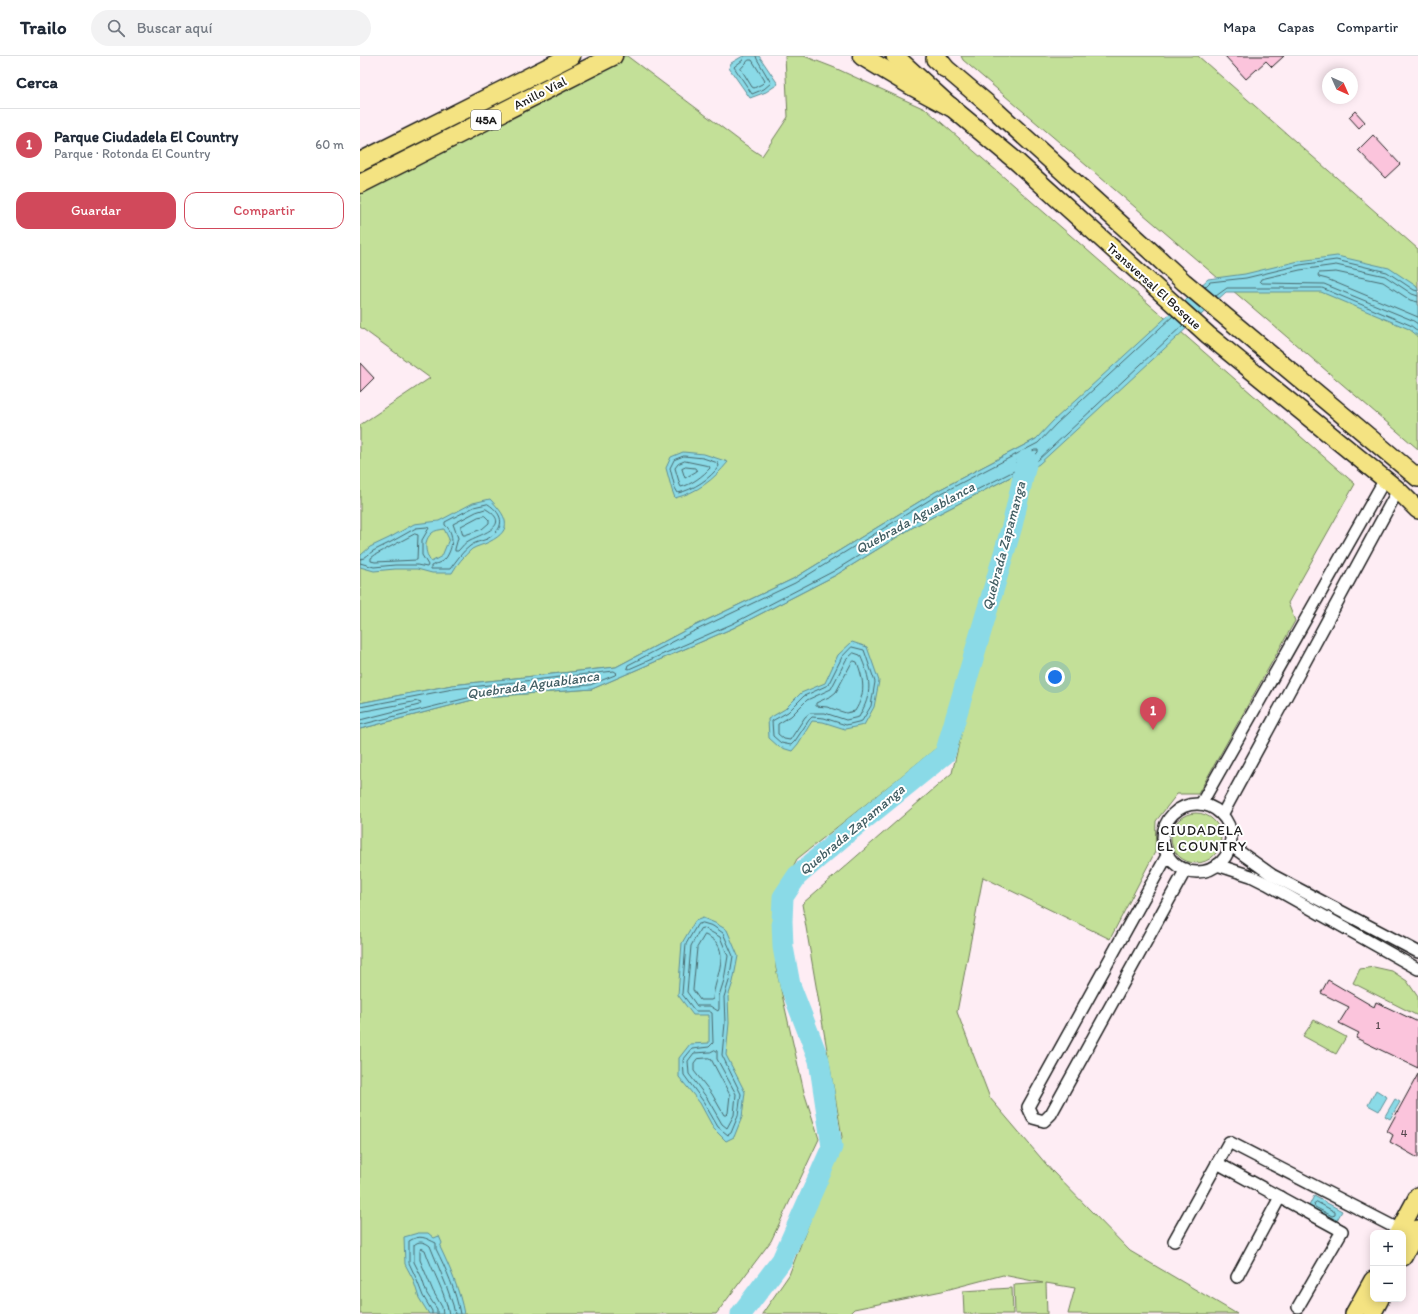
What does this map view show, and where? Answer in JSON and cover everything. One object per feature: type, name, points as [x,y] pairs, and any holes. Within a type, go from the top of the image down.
[{"type":"highway","name":"Anillo Víal","points":[[360,162],[571,56]]},
{"type":"highway","name":"Anillo Víal","points":[[360,184],[612,56]]},
{"type":"highway","points":[[585,70],[628,56]]},
{"type":"highway","points":[[862,56],[912,86],[951,106]]},
{"type":"main road","name":"Transversal El Bosque","points":[[894,56],[1016,161],[1208,335],[1385,479],[1418,510]]},
{"type":"main road","name":"Transversal El Bosque","points":[[938,60],[1184,282],[1418,478]]},
{"type":"main road","points":[[1400,1230],[1418,1196]]},
{"type":"main road","points":[[1406,1251],[1418,1229]]},
{"type":"main road","points":[[1354,1314],[1370,1285]]},
{"type":"main road","points":[[1372,1314],[1378,1302]]},
{"type":"street","points":[[1200,804],[1385,479]]},
{"type":"street","points":[[1222,814],[1398,490]]},
{"type":"street","points":[[1192,804],[1208,806],[1222,814],[1230,829],[1230,845],[1227,852],[1217,865],[1202,871],[1186,869],[1172,860],[1164,846],[1163,838],[1167,822],[1172,816],[1184,806],[1192,804]]},
{"type":"street","points":[[1230,845],[1272,875],[1418,952]]},
{"type":"street","points":[[1168,854],[1028,1107],[1033,1118],[1044,1121],[1051,1114],[1186,869]]},
{"type":"street","points":[[1217,865],[1251,876],[1267,884],[1418,969]]},
{"type":"street","points":[[1174,1241],[1229,1142],[1397,1230]]},
{"type":"street","points":[[1217,1163],[1342,1232],[1298,1307]]},
{"type":"street","points":[[1237,1277],[1280,1197]]},
{"type":"green space","points":[[603,56],[627,56],[762,156],[788,117],[785,56],[804,56],[835,68],[927,110],[1355,484],[1288,603],[1295,621],[1198,794],[1177,794],[1156,821],[1155,852],[1110,939],[983,877],[957,1012],[990,1098],[1052,1171],[1130,1251],[1237,1314],[1068,1314],[1075,1288],[1046,1283],[1047,1314],[1015,1314],[1014,1285],[1043,1283],[1003,1275],[942,1291],[854,1309],[849,1314],[762,1314],[789,1275],[842,1137],[802,904],[952,773],[1010,529],[939,746],[797,859],[775,902],[776,968],[804,1092],[819,1139],[771,1241],[716,1314],[360,1314],[360,729],[484,697],[592,689],[733,628],[836,575],[915,526],[1020,472],[1014,516],[1024,472],[1050,425],[1036,439],[935,492],[793,579],[684,631],[616,667],[452,685],[360,703],[360,425],[430,378],[360,327],[360,182]]},
{"type":"green space","points":[[961,56],[1198,56],[1418,249],[1418,449],[963,60]]},
{"type":"green space","points":[[1191,813],[1201,813],[1214,820],[1221,833],[1221,843],[1214,856],[1201,863],[1191,863],[1182,859],[1175,852],[1171,843],[1171,833],[1175,824],[1182,817]]},
{"type":"green space","points":[[1374,967],[1392,971],[1407,981],[1418,997],[1418,1016],[1353,983],[1360,969]]},
{"type":"green space","points":[[1314,1020],[1346,1037],[1336,1054],[1303,1036]]},
{"type":"green space","points":[[1012,1288],[1013,1314],[964,1314],[963,1291]]},
{"type":"water","points":[[743,56],[759,56],[778,84],[766,92],[750,98],[729,68],[731,63]]},
{"type":"water","name":"Quebrada Aguablanca","points":[[1337,256],[1389,268],[1416,286],[1418,289],[1418,336],[1409,329],[1321,292],[1226,292],[1039,464],[1031,469],[1020,472],[915,526],[836,575],[733,628],[592,689],[484,697],[360,729],[360,703],[452,685],[616,667],[684,631],[793,579],[935,492],[1036,439],[1053,421],[1208,279],[1245,274],[1299,261]]},
{"type":"water","points":[[683,452],[704,454],[728,462],[711,480],[698,489],[675,498],[666,468],[671,457]]},
{"type":"water","points":[[490,499],[504,517],[505,527],[497,537],[472,549],[456,566],[452,573],[432,573],[417,569],[374,571],[360,567],[361,555],[370,547],[414,524],[439,521],[473,503]],"holes":[[[444,529],[449,539],[442,556],[431,562],[426,551],[426,543],[429,536],[435,531]]]},
{"type":"water","points":[[852,642],[867,647],[879,681],[874,707],[864,725],[845,729],[823,722],[812,721],[792,751],[779,747],[769,738],[768,719],[785,709],[801,693],[825,683],[838,655]]},
{"type":"water","points":[[703,918],[727,930],[738,956],[733,982],[728,997],[729,1023],[726,1055],[745,1092],[742,1117],[734,1137],[726,1141],[714,1129],[700,1103],[679,1077],[679,1058],[690,1044],[709,1043],[709,1015],[693,1015],[678,995],[682,943],[695,921]]},
{"type":"water","points":[[1376,1090],[1387,1097],[1379,1111],[1368,1105]]},
{"type":"water","points":[[1395,1099],[1400,1102],[1390,1119],[1385,1116]]},
{"type":"water","points":[[1314,1196],[1342,1211],[1336,1222],[1308,1208]]},
{"type":"water","points":[[418,1233],[428,1233],[434,1238],[439,1236],[442,1243],[440,1247],[454,1280],[464,1314],[429,1314],[419,1298],[413,1279],[405,1264],[404,1237]]},
{"type":"building","points":[[1225,56],[1284,56],[1272,67],[1266,61],[1246,79]]},
{"type":"building","points":[[1355,111],[1365,122],[1359,128],[1349,117]]},
{"type":"building","points":[[1373,135],[1400,164],[1385,178],[1358,150]]},
{"type":"building","points":[[360,363],[374,378],[360,392]]},
{"type":"building","points":[[1328,980],[1374,1007],[1376,1002],[1418,1022],[1418,1068],[1356,1038],[1359,1033],[1339,1023],[1349,1007],[1321,993]]},
{"type":"building","points":[[1418,1074],[1418,1158],[1390,1142],[1393,1135],[1387,1131]]},
{"type":"waterway","name":"Quebrada Zapamanga","points":[[741,1314],[782,1260],[832,1147],[819,1060],[790,985],[783,947],[783,897],[797,876],[847,833],[945,754],[1012,526],[1027,460]]},
{"type":"place","name":"Parque Ciudadela El Country","points":[[1153,730]]},
{"type":"district","name":"CIUDADELA EL COUNTRY","points":[[1202,838]]}]
